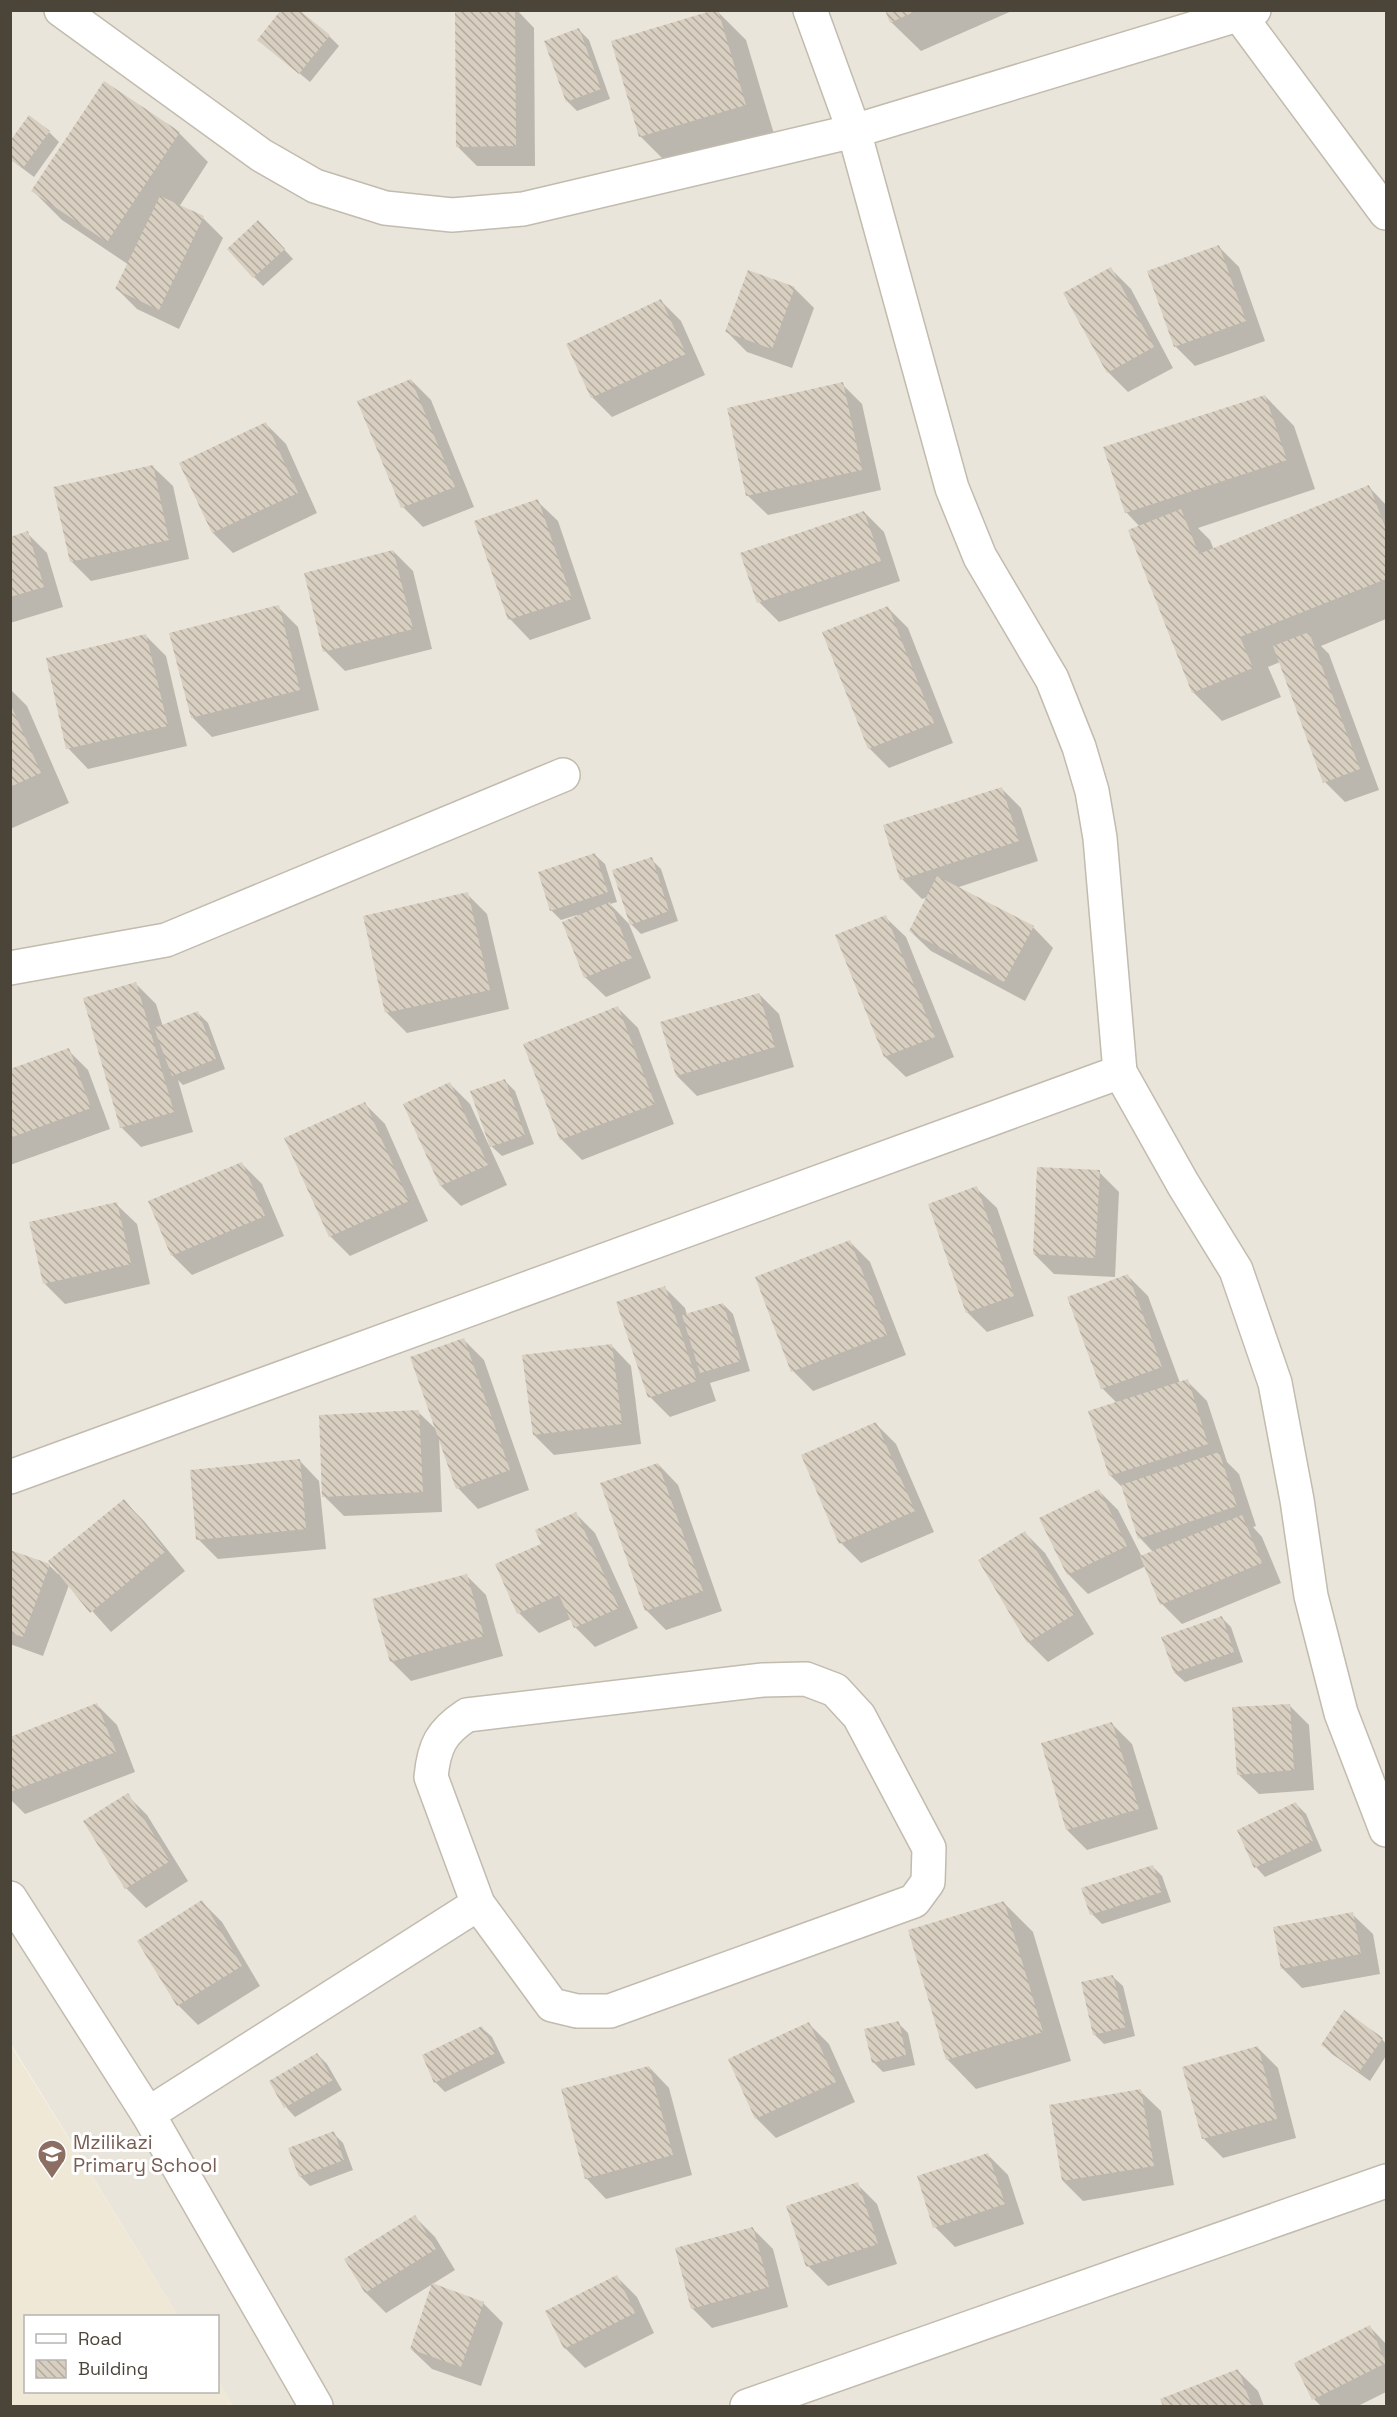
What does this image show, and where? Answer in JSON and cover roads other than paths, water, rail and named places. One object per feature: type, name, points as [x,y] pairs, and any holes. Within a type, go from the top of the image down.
[{"type":"street","points":[[61,10],[261,155],[315,186],[385,208],[452,215],[523,209],[854,131],[1247,13],[1386,213]]},
{"type":"street","points":[[810,10],[854,131],[952,488],[980,557],[1052,679],[1079,747],[1092,791],[1100,838],[1120,1072],[1236,1270],[1275,1383],[1297,1500],[1311,1596],[1341,1713],[1386,1830]]},
{"type":"street","points":[[10,968],[166,940],[563,776]]},
{"type":"street","points":[[10,1477],[1120,1072]]},
{"type":"street","points":[[806,1679],[835,1690],[860,1716],[929,1848],[928,1882],[914,1901],[610,2011],[578,2011],[552,2005],[478,1904],[431,1777],[433,1757],[440,1739],[451,1725],[467,1715],[763,1680],[806,1679]]},
{"type":"street","points":[[10,1898],[148,2114],[316,2406]]},
{"type":"street","points":[[148,2114],[478,1904]]},
{"type":"street","points":[[747,2406],[1386,2181]]},
{"type":"place","name":"Mzilikazi Primary School","points":[[52,2180]]}]
